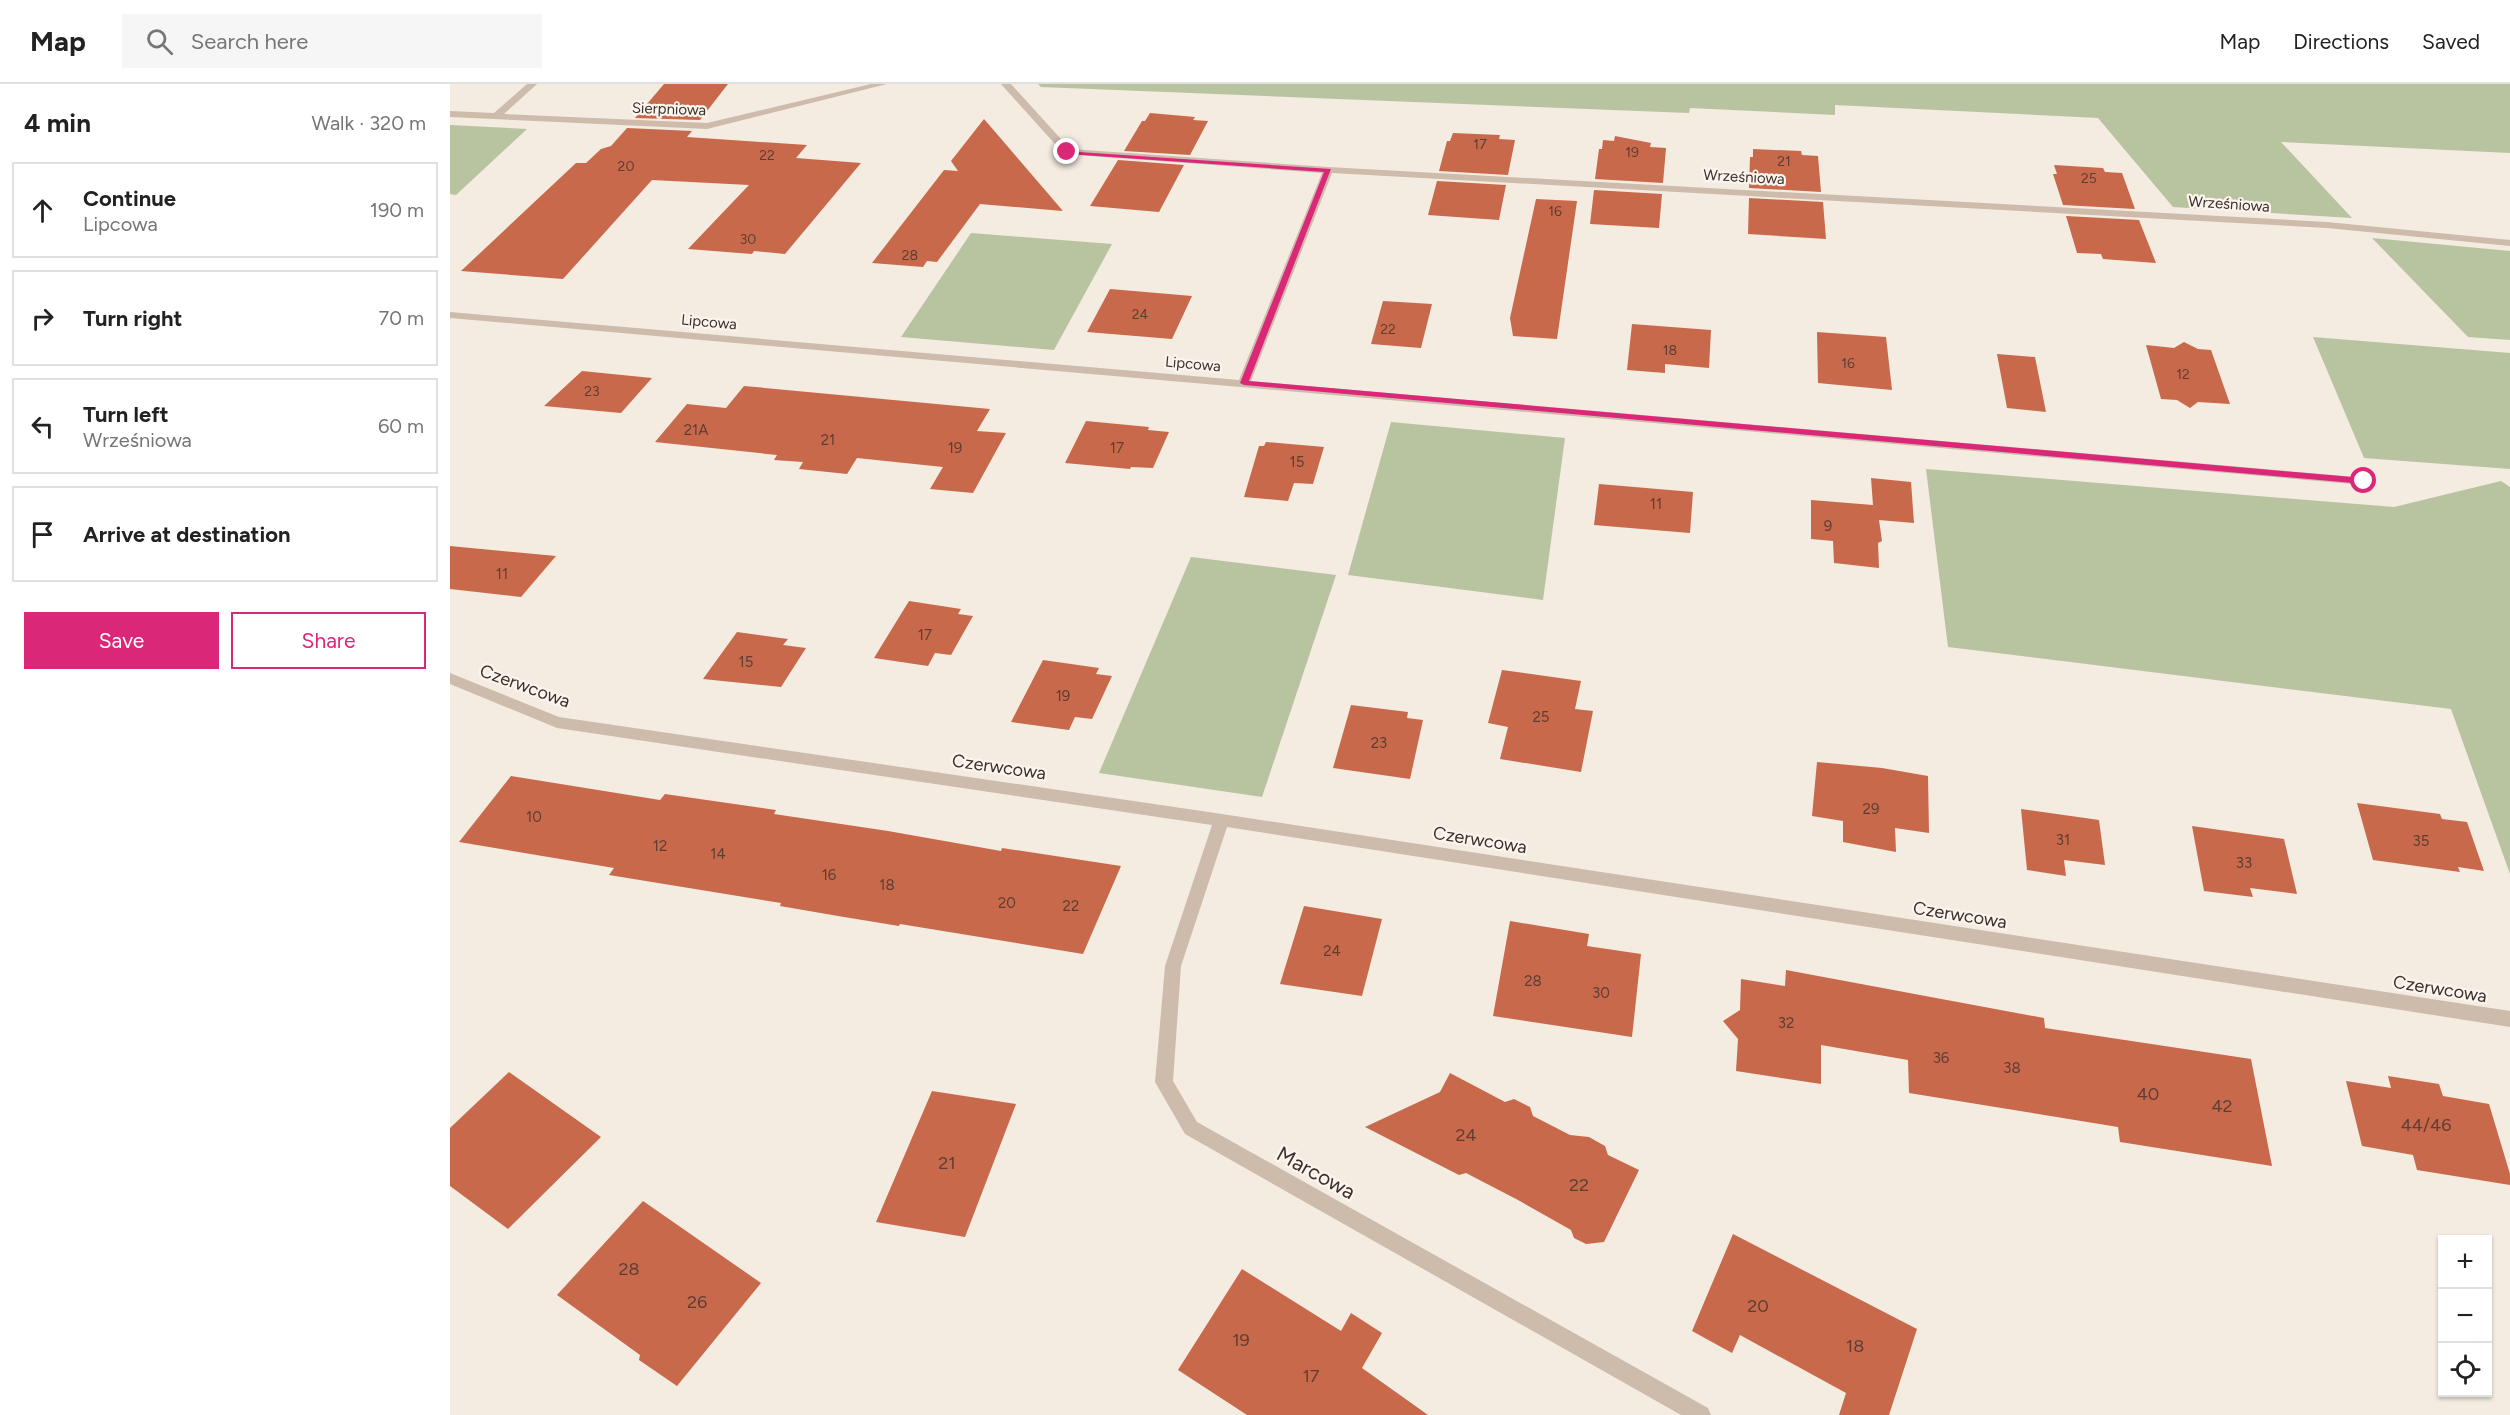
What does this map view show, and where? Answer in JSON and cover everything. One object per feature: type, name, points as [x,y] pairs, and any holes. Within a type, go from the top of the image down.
[{"type":"street","points":[[496,116],[532,84]]},
{"type":"street","name":"Sierpniowa","points":[[450,114],[707,126],[882,84]]},
{"type":"street","name":"Wrześniowa","points":[[1006,84],[1067,152],[1328,170],[2226,218],[2327,225],[2510,243]]},
{"type":"street","points":[[1244,383],[1328,170]]},
{"type":"street","name":"Lipcowa","points":[[450,315],[2364,481]]},
{"type":"street","name":"Czerwcowa","points":[[450,678],[557,722],[1222,820],[2510,1019]]},
{"type":"street","name":"Marcowa","points":[[1222,820],[1173,966],[1164,1082],[1191,1128],[1701,1415]]},
{"type":"green space","points":[[1038,84],[2510,84],[2510,153],[2281,142],[2352,218],[2173,207],[2098,118],[1835,105],[1835,115],[1690,108],[1689,113],[1041,87]]},
{"type":"green space","points":[[450,125],[527,129],[456,195],[450,194]]},
{"type":"green space","points":[[971,233],[1112,244],[1054,350],[901,337]]},
{"type":"green space","points":[[2372,238],[2510,251],[2510,340],[2468,337]]},
{"type":"green space","points":[[2313,337],[2510,353],[2510,469],[2364,458]]},
{"type":"green space","points":[[1391,422],[1565,438],[1543,600],[1348,575]]},
{"type":"green space","points":[[1926,469],[2394,507],[2501,481],[2510,487],[2510,874],[2451,709],[1948,647]]},
{"type":"green space","points":[[1191,557],[1336,575],[1262,797],[1099,773]]},
{"type":"building","points":[[664,84],[728,84],[700,120],[635,118]]},
{"type":"building","points":[[1150,113],[1195,117],[1193,120],[1208,121],[1190,155],[1124,151],[1142,121],[1145,121]]},
{"type":"building","points":[[984,119],[1063,211],[980,204],[937,262],[927,261],[923,267],[872,263],[944,170],[958,171],[951,161]]},
{"type":"building","points":[[627,128],[692,131],[687,137],[807,145],[796,158],[861,163],[785,254],[688,249],[749,185],[652,180],[563,279],[461,271],[576,163],[586,163],[601,149],[611,146]]},
{"type":"building","points":[[1453,133],[1500,135],[1499,139],[1515,140],[1508,175],[1439,171],[1447,141],[1450,141]]},
{"type":"building","points":[[1615,136],[1651,143],[1650,147],[1666,148],[1663,183],[1595,179],[1599,149],[1602,149],[1603,140],[1614,141]]},
{"type":"building","points":[[1753,149],[1801,151],[1802,155],[1818,156],[1821,192],[1749,188],[1750,157],[1753,157]]},
{"type":"building","points":[[1118,160],[1184,165],[1159,212],[1090,206]]},
{"type":"building","points":[[2054,165],[2103,168],[2105,172],[2122,173],[2135,209],[2063,205],[2053,174],[2057,174]]},
{"type":"building","points":[[1437,181],[1506,185],[1499,220],[1428,215]]},
{"type":"building","points":[[1594,190],[1662,194],[1659,228],[1590,224]]},
{"type":"building","points":[[1749,198],[1823,202],[1826,239],[1748,234]]},
{"type":"building","points":[[1536,199],[1577,201],[1557,339],[1513,336],[1510,318]]},
{"type":"building","points":[[2066,216],[2139,220],[2156,263],[2103,259],[2101,254],[2077,253]]},
{"type":"building","points":[[1110,289],[1192,296],[1172,339],[1087,332]]},
{"type":"building","points":[[1383,301],[1432,304],[1421,348],[1371,344]]},
{"type":"building","points":[[1632,324],[1711,330],[1709,368],[1665,364],[1665,373],[1627,370]]},
{"type":"building","points":[[1817,332],[1886,337],[1892,390],[1818,383]]},
{"type":"building","points":[[2184,342],[2198,349],[2211,350],[2230,404],[2198,402],[2190,408],[2177,400],[2161,399],[2146,345],[2174,348]]},
{"type":"building","points":[[1997,354],[2035,357],[2046,412],[2007,408]]},
{"type":"building","points":[[582,371],[652,378],[621,413],[544,406]]},
{"type":"building","points":[[744,386],[990,409],[977,431],[1006,433],[973,493],[930,489],[943,467],[857,458],[847,474],[799,469],[803,462],[774,460],[777,455],[655,442],[687,404],[726,408]]},
{"type":"building","points":[[1086,421],[1149,427],[1148,430],[1169,432],[1153,468],[1131,467],[1130,469],[1065,463]]},
{"type":"building","points":[[1266,442],[1324,447],[1313,484],[1294,483],[1288,501],[1244,497],[1259,446],[1264,446]]},
{"type":"building","points":[[1871,478],[1911,482],[1914,523],[1879,520],[1882,541],[1878,543],[1879,568],[1834,563],[1833,541],[1811,539],[1811,500],[1873,505]]},
{"type":"building","points":[[1599,484],[1693,492],[1690,533],[1594,525]]},
{"type":"building","points":[[450,546],[556,556],[521,597],[450,589]]},
{"type":"building","points":[[909,601],[961,609],[958,614],[973,616],[951,655],[935,653],[928,666],[874,658]]},
{"type":"building","points":[[737,632],[788,639],[783,645],[806,648],[781,687],[703,679]]},
{"type":"building","points":[[1043,660],[1099,668],[1096,674],[1112,676],[1092,719],[1075,717],[1069,730],[1011,722]]},
{"type":"building","points":[[1502,670],[1581,681],[1575,709],[1593,711],[1581,772],[1500,759],[1508,727],[1488,723]]},
{"type":"building","points":[[1351,705],[1408,712],[1407,718],[1423,720],[1410,779],[1333,768]]},
{"type":"building","points":[[1817,762],[1882,768],[1928,776],[1929,833],[1895,828],[1896,852],[1843,842],[1843,821],[1812,816]]},
{"type":"building","points":[[511,776],[660,800],[665,794],[776,810],[774,814],[1001,851],[1002,848],[1121,866],[1083,954],[780,906],[781,903],[609,875],[614,868],[459,842]]},
{"type":"building","points":[[2357,803],[2440,814],[2442,819],[2467,822],[2484,871],[2458,867],[2460,872],[2373,860]]},
{"type":"building","points":[[2021,809],[2099,820],[2105,865],[2064,860],[2066,876],[2027,870]]},
{"type":"building","points":[[2192,826],[2284,839],[2297,894],[2250,888],[2253,897],[2204,891]]},
{"type":"building","points":[[1304,906],[1382,919],[1362,996],[1280,984]]},
{"type":"building","points":[[1510,921],[1589,934],[1587,946],[1641,954],[1632,1037],[1493,1016]]},
{"type":"building","points":[[1786,970],[2044,1018],[2045,1028],[2251,1059],[2272,1166],[2120,1142],[2118,1127],[1909,1093],[1908,1060],[1821,1045],[1821,1084],[1736,1071],[1738,1039],[1723,1021],[1740,1010],[1741,979],[1785,986]]},
{"type":"building","points":[[509,1072],[601,1137],[508,1229],[450,1186],[450,1128]]},
{"type":"building","points":[[1450,1073],[1505,1102],[1514,1099],[1530,1107],[1533,1116],[1570,1135],[1589,1137],[1605,1146],[1608,1155],[1639,1170],[1604,1242],[1586,1244],[1574,1238],[1571,1230],[1518,1200],[1466,1173],[1459,1175],[1365,1127],[1440,1092]]},
{"type":"building","points":[[2388,1076],[2439,1084],[2443,1096],[2489,1104],[2510,1174],[2510,1185],[2417,1170],[2413,1155],[2362,1146],[2346,1081],[2391,1088]]},
{"type":"building","points":[[932,1091],[1016,1104],[965,1237],[876,1222]]},
{"type":"building","points":[[643,1201],[761,1283],[677,1386],[639,1360],[640,1355],[557,1295]]},
{"type":"building","points":[[1733,1234],[1917,1329],[1889,1415],[1839,1415],[1846,1393],[1740,1335],[1732,1353],[1692,1331]]},
{"type":"building","points":[[1242,1269],[1341,1331],[1351,1313],[1382,1333],[1362,1368],[1428,1415],[1247,1415],[1178,1370]]},
{"type":"route","points":[[1067,152],[1328,170],[1244,383],[2364,481]]}]
